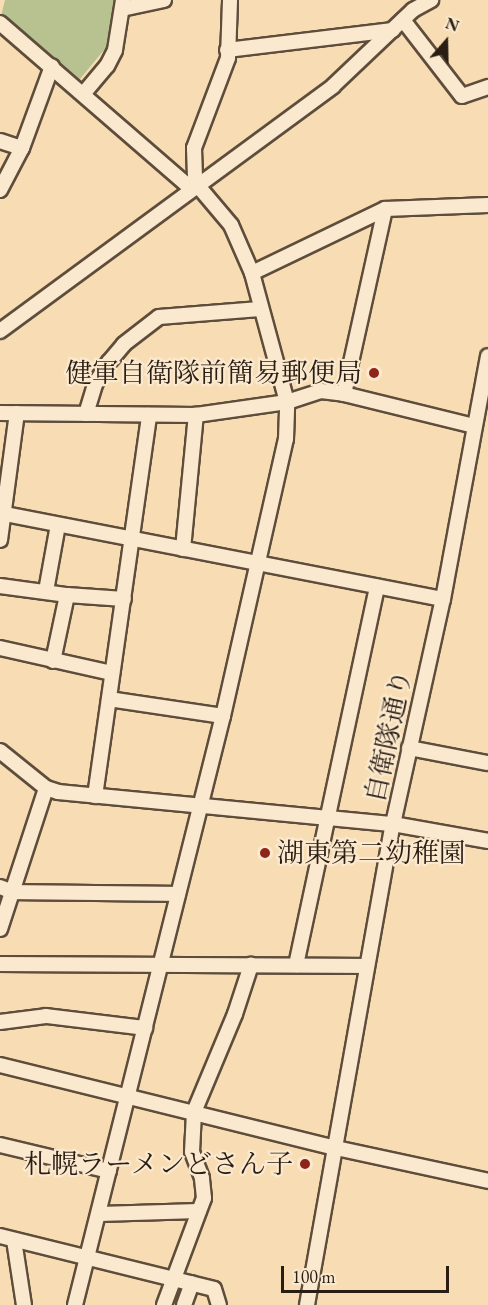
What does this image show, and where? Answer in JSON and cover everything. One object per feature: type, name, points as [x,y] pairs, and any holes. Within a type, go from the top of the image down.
[{"type":"street","points":[[84,93],[107,66],[115,50],[123,4],[164,0]]},
{"type":"street","points":[[75,1305],[223,716],[281,472],[286,439],[287,402],[252,273],[231,225],[198,186],[195,177],[195,148],[228,58],[230,0]]},
{"type":"street","points":[[0,331],[333,86],[403,20],[431,0]]},
{"type":"street","points":[[403,20],[462,96],[488,87]]},
{"type":"street","points":[[0,23],[84,93],[186,184],[198,186]]},
{"type":"street","points":[[227,50],[393,30]]},
{"type":"street","points":[[0,190],[22,148],[52,66]]},
{"type":"street","points":[[0,141],[22,148]]},
{"type":"street","points":[[252,273],[386,209],[488,205]]},
{"type":"street","points":[[344,394],[386,209]]},
{"type":"street","points":[[86,414],[96,384],[110,362],[124,344],[159,318],[260,309]]},
{"type":"street","name":"自衛隊通り","points":[[307,1305],[393,824],[443,599],[488,356]]},
{"type":"street","points":[[0,413],[196,415],[287,402],[321,391],[344,394],[474,426]]},
{"type":"street","points":[[0,540],[17,413]]},
{"type":"street","points":[[183,549],[196,415]]},
{"type":"street","points":[[95,796],[149,416]]},
{"type":"street","points":[[2,513],[443,599]]},
{"type":"street","points":[[46,591],[58,525]]},
{"type":"street","points":[[0,586],[67,595],[123,599]]},
{"type":"street","points":[[296,965],[377,587]]},
{"type":"street","points":[[53,661],[67,595]]},
{"type":"street","points":[[0,648],[112,674]]},
{"type":"street","points":[[109,699],[223,716]]},
{"type":"street","points":[[409,748],[488,763]]},
{"type":"street","points":[[0,751],[46,788],[58,792],[393,824],[488,841]]},
{"type":"street","points":[[0,929],[6,889],[46,788]]},
{"type":"street","points":[[6,889],[178,894]]},
{"type":"street","points":[[0,964],[367,966]]},
{"type":"street","points":[[164,1305],[204,1198],[202,1178],[192,1152],[194,1112],[235,1014],[251,965]]},
{"type":"street","points":[[0,1022],[46,1016],[145,1028]]},
{"type":"street","points":[[0,1065],[336,1148],[488,1181]]},
{"type":"street","points":[[0,1145],[109,1171]]},
{"type":"street","points":[[99,1214],[199,1211]]},
{"type":"street","points":[[0,1236],[214,1289],[219,1305]]},
{"type":"street","points":[[14,1240],[24,1305]]},
{"type":"street","points":[[184,1305],[192,1283]]},
{"type":"green space","points":[[5,0],[115,0],[109,44],[80,79],[1,16]]},
{"type":"place","name":"健軍自衛隊前簡易郵便局","points":[[374,373]]},
{"type":"place","name":"湖東第二幼稚園","points":[[265,853]]},
{"type":"place","name":"札幌ラーメンどさん子","points":[[305,1164]]}]
